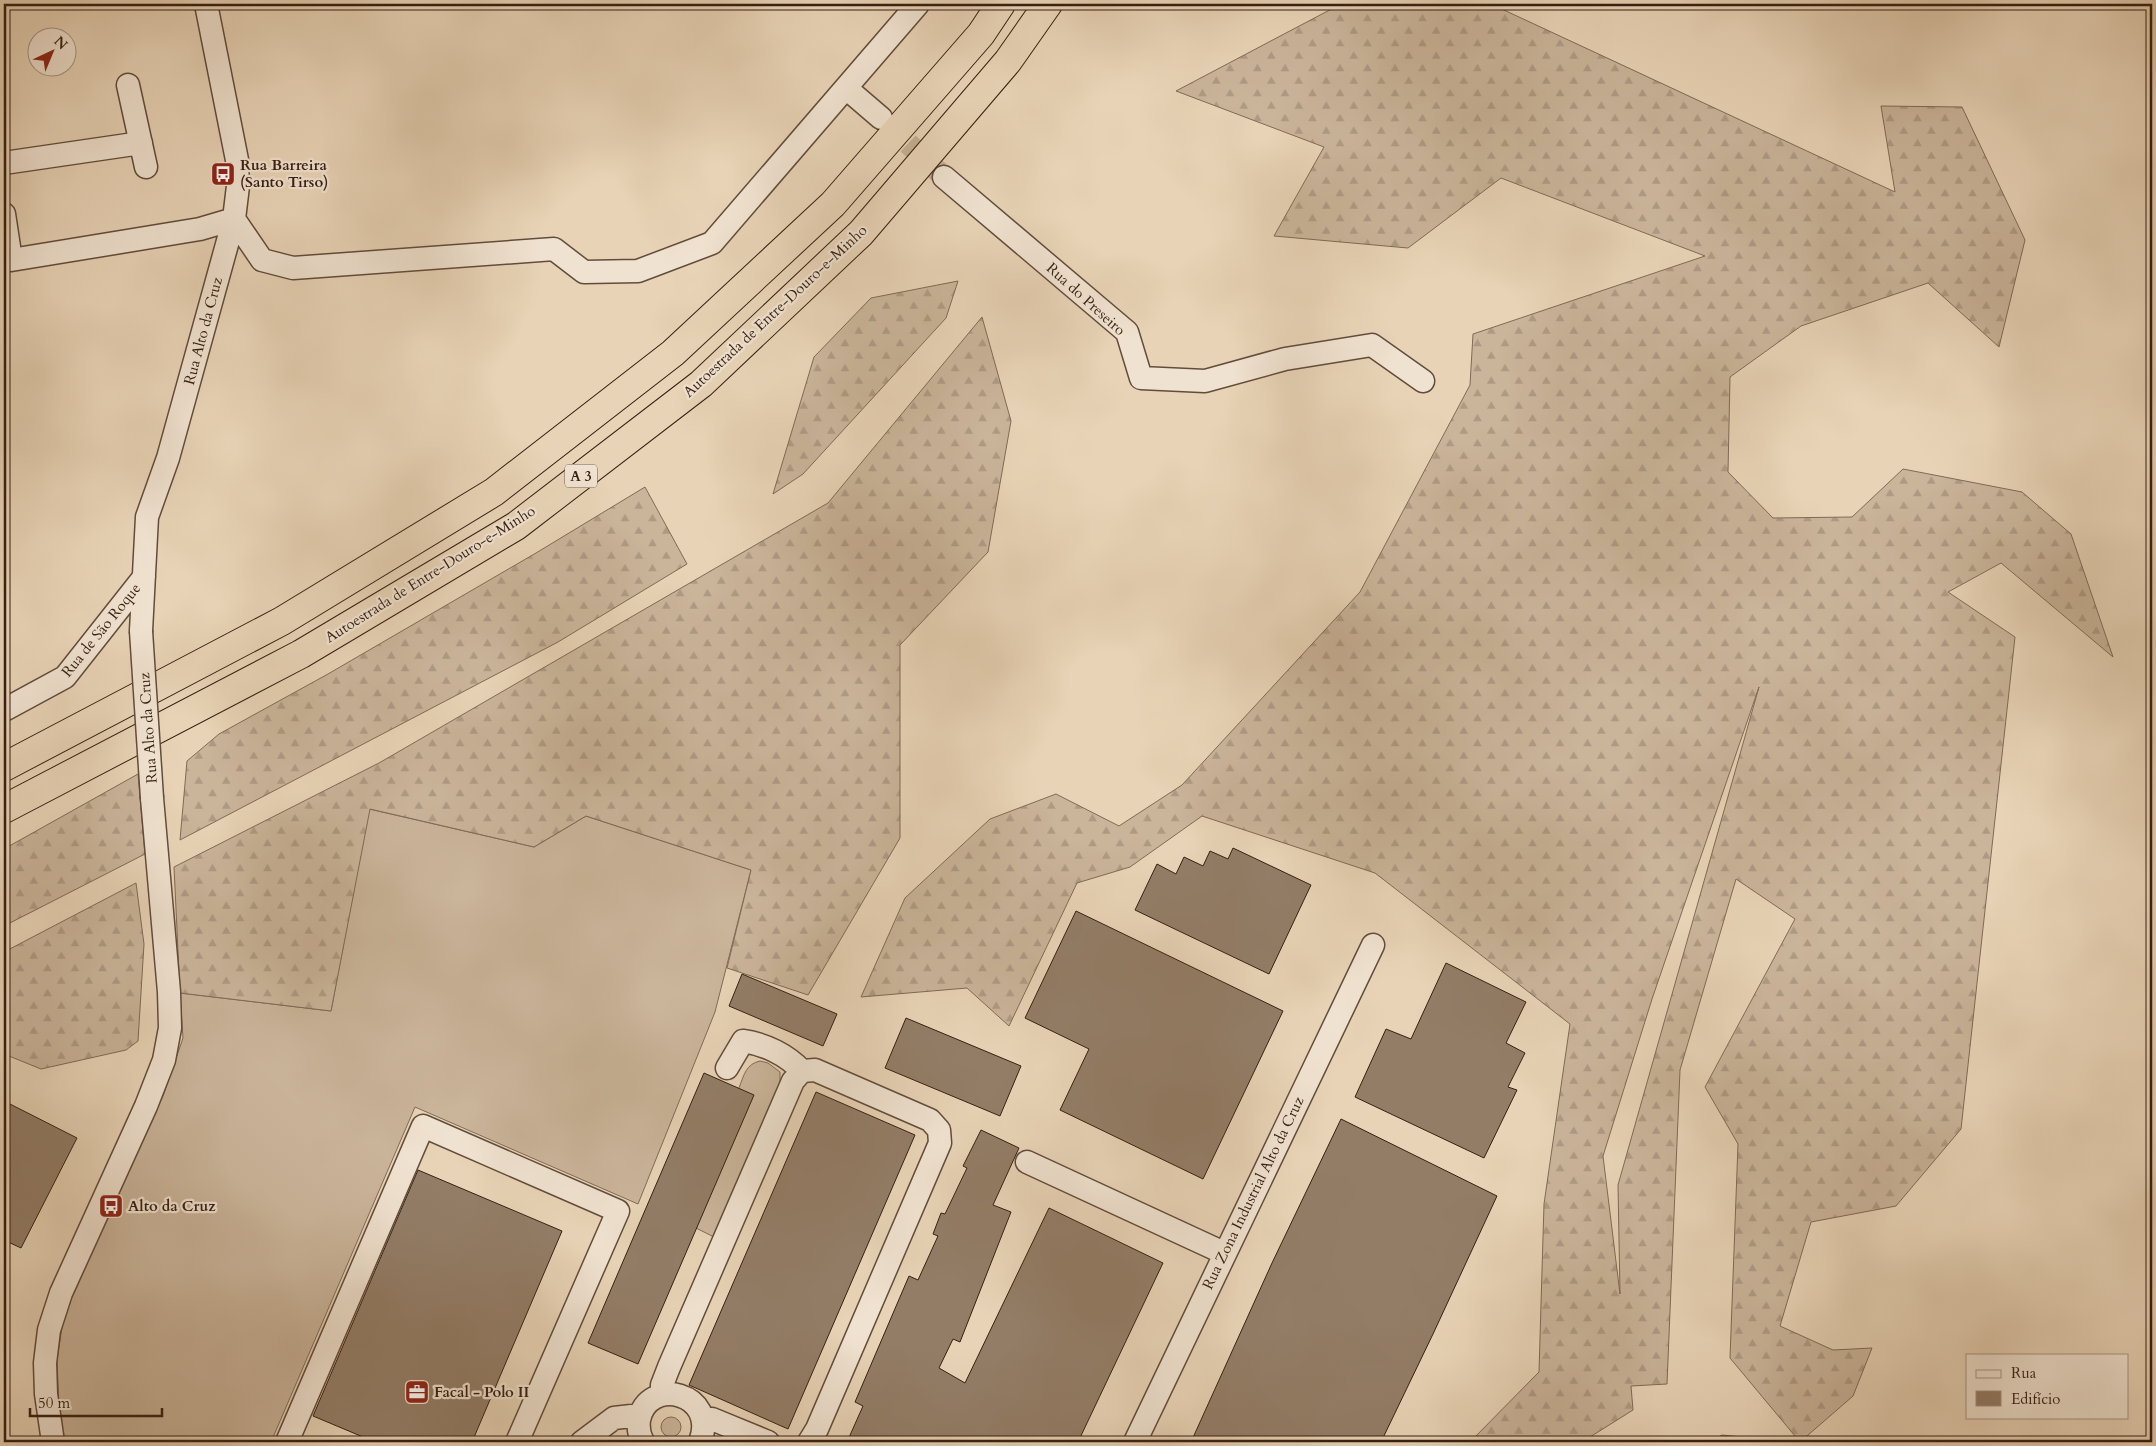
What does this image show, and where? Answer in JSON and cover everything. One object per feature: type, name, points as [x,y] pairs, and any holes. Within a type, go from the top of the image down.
[{"type":"highway","name":"A 3","points":[[4,768],[282,621],[502,486],[673,354],[833,204],[981,34],[1002,4]]},
{"type":"highway","name":"Autoestrada de Entre-Douro-e-Minho","points":[[4,810],[301,654],[516,526],[693,390],[861,233],[1008,60],[1048,4]]},
{"type":"street","name":"Rua Alto da Cruz","points":[[53,1442],[46,1394],[45,1362],[49,1330],[61,1293],[146,1106],[164,1060],[170,1028],[169,992],[152,798],[141,631],[147,517],[168,458],[234,219],[238,186],[237,160],[206,4]]},
{"type":"street","points":[[4,214],[7,259],[200,229],[234,219],[262,260],[293,268],[554,249],[584,272],[638,271],[712,243],[918,4]]},
{"type":"street","points":[[128,85],[146,167]]},
{"type":"street","points":[[846,88],[881,118]]},
{"type":"street","points":[[4,163],[141,143]]},
{"type":"street","name":"Rua do Preseiro","points":[[944,177],[1127,332],[1141,378],[1205,381],[1285,359],[1372,345],[1423,381]]},
{"type":"street","name":"Rua de São Roque","points":[[4,710],[65,677],[144,578]]},
{"type":"street","name":"Rua Zona Industrial Alto da Cruz","points":[[1135,1442],[1373,945]]},
{"type":"street","points":[[727,1068],[743,1041],[755,1043],[790,1059],[802,1072]]},
{"type":"street","points":[[662,1395],[662,1386],[669,1367],[793,1081],[802,1072],[815,1070],[930,1120],[939,1130],[940,1143],[817,1429],[809,1442]]},
{"type":"street","points":[[287,1442],[423,1126],[618,1211],[518,1442]]},
{"type":"street","points":[[1027,1162],[1224,1254]]},
{"type":"street","points":[[643,1442],[638,1426],[640,1415],[646,1406],[654,1398],[662,1395],[676,1394],[695,1404],[702,1419],[703,1434],[700,1442]]},
{"type":"street","points":[[582,1442],[614,1418],[640,1415]]},
{"type":"street","points":[[702,1419],[712,1419],[768,1442]]},
{"type":"green space","points":[[1341,4],[1491,4],[1895,192],[1881,106],[1962,107],[2025,240],[1999,347],[1928,283],[1801,326],[1730,377],[1728,472],[1773,518],[1852,517],[1903,469],[2022,492],[2071,534],[2113,657],[2001,563],[1948,592],[2015,637],[1961,1129],[1896,1206],[1811,1222],[1780,1326],[1833,1350],[1872,1348],[1853,1396],[1800,1442],[1730,1358],[1738,1144],[1705,1087],[1795,919],[1736,879],[1680,1070],[1667,1384],[1631,1386],[1633,1410],[1582,1442],[1470,1442],[1539,1372],[1544,1204],[1570,1024],[1375,873],[1202,816],[1130,867],[1077,883],[1009,1026],[967,988],[861,997],[905,898],[990,819],[1056,794],[1119,826],[1182,785],[1360,592],[1470,385],[1473,334],[1705,256],[1501,178],[1408,248],[1274,236],[1324,147],[1176,91]],"holes":[[[1759,687],[1618,1185],[1620,1294],[1603,1156],[1652,999]]]},
{"type":"green space","points":[[958,281],[946,318],[803,474],[773,494],[814,357],[871,298]]},
{"type":"green space","points":[[982,317],[1011,421],[988,552],[900,645],[900,838],[808,995],[727,968],[751,870],[586,816],[534,847],[370,809],[331,1011],[180,993],[174,867],[379,763],[828,503]]},
{"type":"green space","points":[[645,487],[687,564],[558,642],[180,840],[187,761],[219,734],[328,674]]},
{"type":"green space","points":[[138,774],[145,854],[4,926],[4,849]]},
{"type":"green space","points":[[369,809],[534,847],[586,816],[751,870],[715,1012],[638,1204],[415,1107],[271,1442],[64,1442],[59,1406],[57,1360],[64,1314],[85,1264],[163,1096],[183,1038],[180,993],[331,1011]]},
{"type":"green space","points":[[136,883],[144,944],[138,1041],[126,1050],[41,1069],[4,1054],[4,952]]},
{"type":"green space","points":[[755,1062],[768,1063],[780,1072],[780,1084],[714,1237],[696,1228],[742,1079],[749,1067]]},
{"type":"green space","points":[[671,1417],[678,1420],[681,1427],[678,1434],[671,1437],[664,1434],[661,1427],[664,1420]]},
{"type":"green space","points":[[1722,1435],[1792,1442],[1710,1442]]},
{"type":"building","points":[[1233,848],[1311,885],[1269,974],[1135,910],[1157,864],[1176,874],[1184,857],[1203,866],[1210,851],[1228,859]]},
{"type":"building","points":[[1076,911],[1283,1011],[1203,1179],[1060,1110],[1089,1049],[1025,1018]]},
{"type":"building","points":[[1446,963],[1526,1002],[1506,1043],[1525,1053],[1508,1087],[1517,1090],[1484,1158],[1355,1097],[1386,1029],[1411,1039]]},
{"type":"building","points":[[742,974],[837,1014],[823,1046],[729,1006]]},
{"type":"building","points":[[906,1018],[1021,1066],[1000,1116],[885,1068]]},
{"type":"building","points":[[704,1073],[754,1095],[638,1364],[588,1343]]},
{"type":"building","points":[[816,1092],[915,1135],[788,1429],[689,1385]]},
{"type":"building","points":[[10,1104],[77,1138],[21,1248],[4,1240],[4,1116]]},
{"type":"building","points":[[1341,1119],[1497,1196],[1433,1334],[1381,1442],[1191,1442],[1272,1263]]},
{"type":"building","points":[[981,1130],[1019,1148],[993,1205],[1011,1212],[960,1342],[953,1339],[939,1368],[965,1383],[1049,1208],[1163,1263],[1078,1442],[847,1442],[863,1406],[855,1402],[909,1276],[918,1280],[938,1236],[933,1234],[941,1213],[945,1214],[967,1168],[963,1166]]},
{"type":"building","points":[[418,1170],[562,1231],[472,1442],[375,1442],[313,1416]]},
{"type":"tunnel","points":[[884,121],[944,177]]},
{"type":"place","name":"Rua Barreira (Santo Tirso)","points":[[223,174]]},
{"type":"place","name":"Alto da Cruz","points":[[111,1206]]},
{"type":"place","name":"Facal - Polo II","points":[[417,1392]]}]
